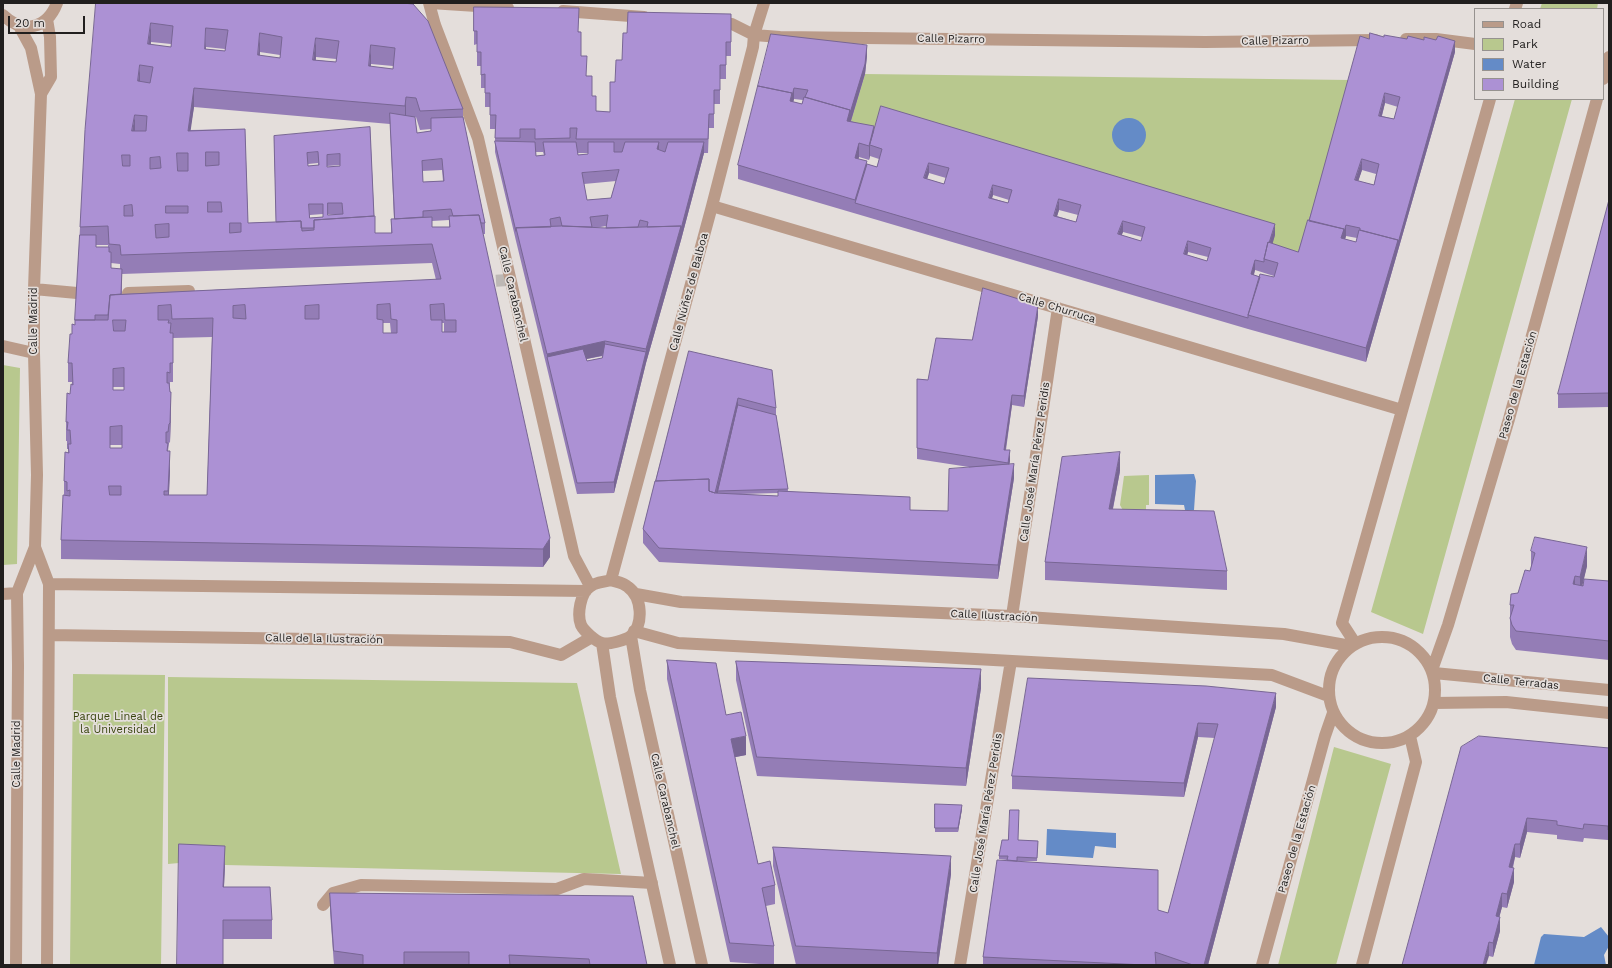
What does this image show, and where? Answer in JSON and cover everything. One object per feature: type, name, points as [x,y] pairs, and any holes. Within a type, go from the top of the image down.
[{"type":"street","points":[[3,15],[9,21],[19,26],[30,27],[39,25],[48,19],[54,12],[58,3]]},
{"type":"street","points":[[429,3],[522,9]]},
{"type":"street","name":"Calle Carabanchel","points":[[429,3],[435,25],[478,138],[574,556],[588,589]]},
{"type":"street","name":"Calle Núñez de Balboa","points":[[611,580],[712,206],[753,47],[754,35],[764,3]]},
{"type":"street","points":[[553,10],[568,7],[654,18]]},
{"type":"street","name":"Calle Madrid","points":[[41,94],[50,77],[50,36],[48,19]]},
{"type":"street","name":"Calle Pizarro","points":[[701,22],[732,24],[754,35],[780,37],[1181,41],[1436,39],[1474,44]]},
{"type":"street","name":"Calle Madrid","points":[[16,965],[17,593],[35,547],[37,475],[34,289],[41,94],[31,48],[19,26]]},
{"type":"street","points":[[1604,74],[1609,57]]},
{"type":"street","points":[[1353,644],[1342,623],[1490,100]]},
{"type":"street","name":"Paseo de la Estación","points":[[1433,672],[1509,419],[1597,100]]},
{"type":"street","name":"Calle Churruca","points":[[712,206],[1402,410]]},
{"type":"street","points":[[34,289],[77,293]]},
{"type":"street","points":[[128,293],[200,291]]},
{"type":"street","name":"Calle José María Pérez Peridis","points":[[1012,616],[1058,308]]},
{"type":"street","points":[[3,346],[34,353]]},
{"type":"street","name":"Calle Madrid","points":[[35,547],[49,584],[47,965]]},
{"type":"street","points":[[49,584],[588,589],[611,580],[628,586],[636,594],[641,615],[632,633],[618,642],[597,640]]},
{"type":"street","points":[[588,589],[578,608],[582,625],[597,640],[670,965]]},
{"type":"street","points":[[3,594],[17,593]]},
{"type":"street","name":"Calle Ilustración","points":[[636,594],[682,602],[1012,616],[1284,634],[1353,644]]},
{"type":"street","points":[[632,633],[678,643],[1272,675],[1328,696]]},
{"type":"street","name":"Calle Carabanchel","points":[[632,633],[640,690],[702,965]]},
{"type":"street","name":"Calle de la Ilustración","points":[[49,635],[510,642],[561,655],[597,640]]},
{"type":"street","points":[[1373,637],[1391,637],[1409,643],[1423,654],[1433,672],[1436,688],[1434,703],[1429,716],[1421,727],[1410,736],[1394,743],[1375,743],[1358,738],[1343,728],[1333,713],[1328,696],[1330,677],[1338,659],[1353,644],[1373,637]]},
{"type":"street","name":"Calle José María Pérez Peridis","points":[[960,965],[1011,661]]},
{"type":"street","name":"Calle Terradas","points":[[1433,672],[1609,690]]},
{"type":"street","name":"Calle Terradas","points":[[1434,703],[1506,702],[1609,713]]},
{"type":"street","name":"Paseo de la Estación","points":[[1262,965],[1325,736],[1333,713]]},
{"type":"street","points":[[1362,965],[1416,762],[1410,736]]},
{"type":"street","points":[[323,905],[333,893],[362,885],[557,889],[584,879],[652,883]]},
{"type":"green space","points":[[1542,3],[1598,3],[1597,8],[1540,8]]},
{"type":"green space","points":[[865,74],[1350,80],[1298,266],[874,139],[850,124]]},
{"type":"green space","points":[[1515,100],[1572,100],[1423,634],[1371,612]]},
{"type":"green space","points":[[3,365],[20,368],[17,564],[3,565]]},
{"type":"green space","points":[[1149,475],[1149,505],[1146,505],[1146,510],[1126,516],[1120,505],[1124,476]]},
{"type":"green space","name":"Parque Lineal de la Universidad","points":[[73,674],[165,675],[161,965],[70,965]]},
{"type":"green space","points":[[168,677],[577,683],[621,874],[179,863],[168,864]]},
{"type":"green space","points":[[1334,747],[1391,764],[1336,965],[1278,965]]},
{"type":"water","points":[[1126,118],[1132,118],[1136,119],[1143,125],[1146,135],[1145,142],[1139,149],[1132,152],[1126,152],[1122,151],[1115,145],[1112,138],[1112,132],[1113,128],[1119,121]]},
{"type":"water","points":[[1194,474],[1196,481],[1194,510],[1185,510],[1184,505],[1155,504],[1155,475]]},
{"type":"water","points":[[1047,829],[1116,833],[1116,848],[1095,846],[1093,858],[1046,855]]},
{"type":"water","points":[[1601,927],[1609,937],[1609,946],[1604,955],[1606,965],[1534,965],[1541,937],[1544,934],[1584,937]]},
{"type":"building","points":[[96,3],[413,4],[428,21],[463,109],[420,111],[416,98],[406,97],[405,106],[194,88],[188,131],[245,129],[248,223],[301,221],[302,231],[314,230],[314,220],[375,216],[375,233],[392,233],[391,219],[432,217],[432,227],[450,227],[449,216],[479,215],[550,538],[543,549],[61,540],[63,495],[70,496],[70,490],[67,491],[67,482],[64,481],[65,452],[69,453],[68,444],[71,444],[70,430],[67,430],[68,422],[66,422],[67,393],[70,394],[71,384],[73,385],[72,363],[68,363],[72,324],[75,325],[75,320],[108,320],[110,295],[441,279],[432,244],[121,255],[120,245],[109,244],[108,226],[80,227],[85,130]],"holes":[[[151,23],[173,26],[171,47],[148,44]],[[206,28],[228,30],[225,51],[205,49]],[[260,33],[282,37],[280,58],[258,55]],[[316,38],[339,41],[336,62],[313,60]],[[371,45],[395,48],[393,69],[369,66]],[[140,65],[153,67],[150,83],[138,81]],[[135,115],[147,116],[146,131],[132,131]],[[206,152],[219,152],[219,165],[206,166]],[[177,153],[188,153],[188,171],[178,171]],[[122,155],[130,155],[130,166],[123,166]],[[160,157],[161,168],[150,169],[150,158]],[[208,202],[221,202],[222,212],[208,212]],[[132,205],[133,216],[124,216],[124,206]],[[166,206],[188,206],[188,213],[166,213]],[[230,223],[241,223],[241,232],[230,233]],[[169,224],[169,237],[156,238],[155,225]],[[390,304],[391,319],[397,320],[397,333],[383,333],[383,320],[377,319],[377,305]],[[444,304],[445,320],[456,320],[456,332],[442,332],[442,320],[431,320],[430,305]],[[171,305],[172,319],[213,318],[207,495],[164,495],[164,491],[168,491],[170,451],[167,451],[168,443],[166,443],[166,432],[168,432],[170,423],[171,392],[169,383],[167,383],[167,372],[170,373],[170,363],[173,363],[173,333],[170,333],[171,323],[168,323],[169,320],[158,320],[158,306]],[[245,305],[246,319],[233,318],[233,306]],[[319,305],[319,319],[305,319],[305,306]],[[113,320],[126,320],[125,331],[114,331]],[[124,368],[124,390],[113,390],[113,369]],[[122,426],[122,448],[110,448],[110,427]],[[109,486],[121,486],[121,495],[110,495]]]},
{"type":"building","points":[[474,7],[579,8],[578,32],[581,32],[581,56],[587,56],[586,76],[592,76],[592,96],[596,96],[596,111],[610,112],[610,82],[615,82],[616,60],[622,60],[623,33],[627,33],[628,12],[731,14],[731,42],[726,42],[726,65],[720,65],[720,90],[714,90],[714,114],[709,114],[708,139],[576,139],[577,128],[570,128],[570,138],[535,139],[535,129],[520,129],[520,138],[495,138],[496,115],[490,115],[490,93],[485,93],[485,74],[481,75],[481,52],[477,52],[477,31],[474,31]]},
{"type":"building","points":[[1370,33],[1384,37],[1384,35],[1407,39],[1408,36],[1424,40],[1424,37],[1436,40],[1438,36],[1455,41],[1398,243],[1398,240],[1360,230],[1360,228],[1346,225],[1344,232],[1344,229],[1309,221],[1360,36],[1369,39]],"holes":[[[1385,93],[1400,97],[1394,119],[1379,116]],[[1362,159],[1379,164],[1374,185],[1355,180]]]},
{"type":"building","points":[[771,34],[867,45],[865,64],[850,113],[850,110],[805,97],[808,90],[794,88],[792,96],[792,93],[758,86]]},
{"type":"building","points":[[758,86],[792,93],[790,101],[802,104],[804,97],[850,110],[847,121],[874,126],[869,146],[859,143],[855,158],[867,161],[855,200],[738,165]]},
{"type":"building","points":[[881,106],[1275,224],[1269,243],[1268,242],[1264,262],[1255,260],[1251,274],[1260,277],[1248,318],[855,203],[867,164],[877,167],[882,149],[870,145]],"holes":[[[929,163],[949,168],[944,184],[924,178]],[[993,185],[1012,190],[1008,203],[989,198]],[[1059,199],[1081,205],[1076,222],[1054,216]],[[1123,221],[1145,227],[1141,241],[1118,234]],[[1188,241],[1211,248],[1207,261],[1184,254]]]},
{"type":"building","points":[[390,113],[415,117],[417,133],[431,131],[431,118],[463,117],[485,223],[481,223],[479,215],[453,216],[451,209],[423,211],[423,217],[395,219]],"holes":[[[442,159],[444,181],[423,182],[422,161]]]},
{"type":"building","points":[[370,127],[374,216],[314,220],[314,228],[301,228],[301,221],[276,222],[274,136]],"holes":[[[318,152],[319,165],[308,166],[307,153]],[[340,154],[340,166],[327,167],[327,155]],[[328,203],[342,203],[343,214],[328,215]],[[309,204],[323,204],[323,217],[310,218]]]},
{"type":"building","points":[[495,141],[535,142],[536,156],[545,155],[543,142],[576,142],[578,155],[588,154],[588,142],[614,142],[614,152],[622,152],[625,142],[659,142],[657,149],[665,152],[668,142],[704,142],[681,229],[681,226],[647,227],[648,222],[640,220],[638,227],[606,228],[608,215],[590,217],[592,227],[562,226],[560,217],[550,219],[551,227],[516,228],[516,231]],"holes":[[[619,170],[611,198],[587,200],[582,173]]]},
{"type":"building","points":[[1609,200],[1609,393],[1558,394]]},
{"type":"building","points":[[1308,220],[1344,229],[1341,238],[1356,242],[1359,230],[1398,240],[1366,348],[1248,315],[1260,274],[1274,277],[1278,263],[1264,259],[1268,242],[1298,252]]},
{"type":"building","points":[[562,226],[606,228],[681,226],[646,349],[605,341],[547,354],[516,228]]},
{"type":"building","points":[[80,235],[96,235],[96,247],[109,247],[109,252],[111,252],[111,268],[122,269],[121,294],[110,295],[108,315],[95,315],[95,320],[75,320]]},
{"type":"building","points":[[983,288],[1038,305],[1024,396],[1012,395],[1004,450],[1010,450],[1008,463],[917,448],[917,379],[928,380],[936,338],[972,340]]},
{"type":"building","points":[[605,344],[646,352],[614,482],[577,483],[547,357],[583,349],[587,361],[602,358]]},
{"type":"building","points":[[689,351],[772,370],[776,408],[738,398],[715,493],[709,491],[709,479],[656,481]]},
{"type":"building","points":[[738,405],[776,415],[788,489],[718,491]]},
{"type":"building","points":[[1120,452],[1109,509],[1214,511],[1227,571],[1045,562],[1062,457]]},
{"type":"building","points":[[1014,464],[998,565],[659,548],[643,529],[655,481],[709,479],[709,491],[715,493],[778,496],[778,491],[910,497],[910,510],[948,511],[949,469]]},
{"type":"building","points":[[1535,537],[1587,547],[1580,577],[1575,576],[1573,584],[1583,586],[1584,579],[1609,581],[1609,641],[1516,631],[1510,618],[1514,605],[1510,605],[1511,594],[1518,593],[1525,570],[1530,571],[1535,553],[1531,551]]},
{"type":"building","points":[[667,660],[716,663],[726,715],[741,712],[746,736],[731,739],[758,864],[770,861],[775,885],[762,888],[774,946],[730,943]]},
{"type":"building","points":[[736,661],[981,669],[966,768],[757,757]]},
{"type":"building","points":[[1028,678],[1206,686],[1276,693],[1204,965],[1193,965],[1155,952],[1156,965],[983,957],[997,860],[1158,870],[1158,910],[1168,913],[1218,724],[1198,723],[1184,783],[1012,776]]},
{"type":"building","points":[[1479,736],[1609,748],[1609,830],[1608,826],[1584,824],[1583,829],[1557,825],[1557,821],[1527,818],[1520,844],[1515,844],[1509,867],[1514,868],[1507,894],[1502,893],[1496,916],[1500,917],[1493,943],[1489,942],[1483,965],[1402,965],[1461,747]]},
{"type":"building","points":[[935,804],[962,805],[958,828],[935,828]]},
{"type":"building","points":[[1010,810],[1019,810],[1018,840],[1038,841],[1037,858],[1017,857],[1017,861],[1007,860],[1008,856],[999,856],[1002,840],[1008,840]]},
{"type":"building","points":[[179,844],[225,846],[223,887],[270,887],[272,920],[223,920],[223,965],[177,965]]},
{"type":"building","points":[[773,847],[951,856],[937,953],[796,946]]},
{"type":"building","points":[[330,893],[633,896],[647,965],[590,965],[589,959],[509,955],[510,965],[469,965],[469,952],[404,952],[404,965],[363,965],[363,955],[334,951]]},
{"type":"tunnel","points":[[478,282],[509,280]]}]
